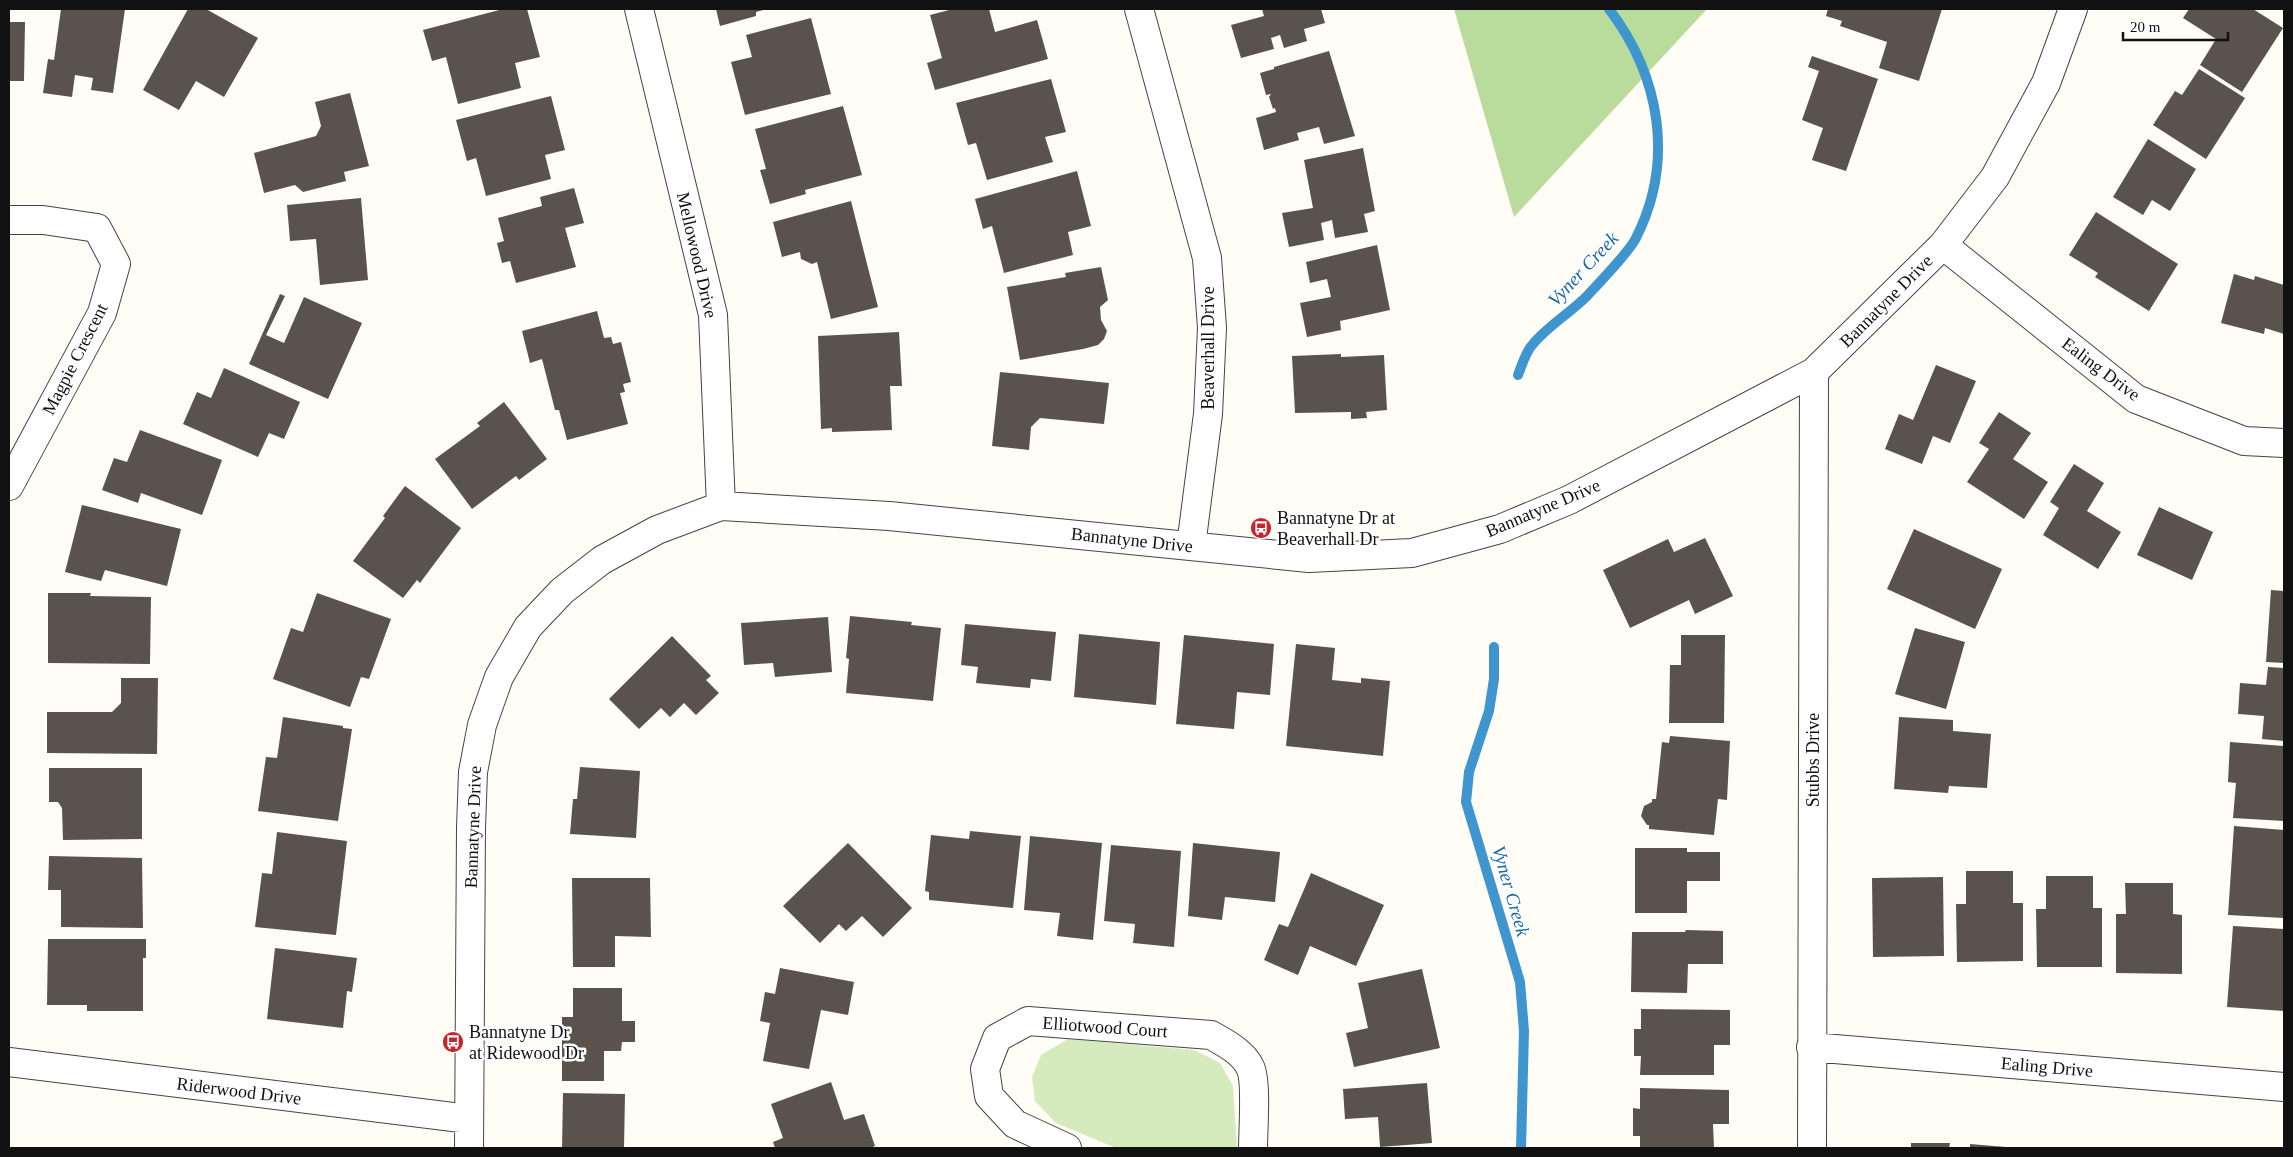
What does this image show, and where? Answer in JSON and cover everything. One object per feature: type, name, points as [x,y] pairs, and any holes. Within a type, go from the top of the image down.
[{"type":"street","name":"Mellowood Drive","points":[[639,9],[713,314],[721,506]]},
{"type":"street","name":"Beaverhall Drive","points":[[1139,9],[1207,258],[1212,328],[1208,414],[1191,546]]},
{"type":"street","name":"Bannatyne Drive","points":[[469,1148],[473,772],[482,725],[499,677],[528,627],[562,591],[602,560],[657,530],[721,506],[889,516],[1309,558],[1412,553],[1500,529],[1569,500],[1814,372],[1943,245],[1995,177],[2046,82],[2073,9]]},
{"type":"street","name":"Magpie Crescent","points":[[9,220],[43,220],[97,228],[116,264],[102,313],[9,486]]},
{"type":"street","name":"Ealing Drive","points":[[1943,245],[2136,399],[2244,441],[2284,443]]},
{"type":"street","name":"Stubbs Drive","points":[[1812,1148],[1814,372]]},
{"type":"street","name":"Elliotwood Court","points":[[1067,1148],[1015,1124],[989,1096],[985,1069],[997,1038],[1028,1021],[1211,1035],[1234,1048],[1250,1067],[1254,1100],[1253,1148]]},
{"type":"street","name":"Ealing Drive","points":[[1811,1047],[2284,1087]]},
{"type":"street","name":"Riderwood Drive","points":[[9,1062],[469,1119]]},
{"type":"green space","points":[[1454,9],[1707,9],[1514,217]]},
{"type":"green space","points":[[1068,1039],[1194,1050],[1220,1063],[1233,1086],[1237,1148],[1116,1148],[1056,1123],[1035,1101],[1032,1077],[1041,1055]]},
{"type":"building","points":[[61,9],[125,9],[113,93],[91,90],[93,78],[75,75],[72,97],[43,93],[48,59],[54,60]]},
{"type":"building","points":[[188,9],[206,9],[258,38],[224,97],[196,81],[179,110],[143,90]]},
{"type":"building","points":[[503,9],[527,9],[540,57],[515,63],[521,88],[458,104],[446,57],[432,61],[423,30]]},
{"type":"building","points":[[716,9],[767,9],[756,12],[756,16],[720,26]]},
{"type":"building","points":[[953,9],[989,9],[995,32],[1037,20],[1048,59],[935,90],[927,63],[942,58],[930,15]]},
{"type":"building","points":[[1262,9],[1321,9],[1325,23],[1304,29],[1307,41],[1284,48],[1280,35],[1271,38],[1274,49],[1241,58],[1231,25],[1264,16]]},
{"type":"building","points":[[1828,9],[1942,9],[1919,81],[1879,68],[1887,42],[1840,26],[1842,21],[1826,16]]},
{"type":"building","points":[[2189,9],[2253,9],[2283,28],[2242,92],[2200,65],[2216,39],[2183,18]]},
{"type":"building","points":[[811,18],[831,94],[745,115],[731,62],[752,57],[746,35]]},
{"type":"building","points":[[9,22],[25,22],[24,81],[9,81]]},
{"type":"building","points":[[1329,51],[1355,136],[1324,144],[1319,127],[1297,133],[1299,140],[1264,150],[1256,118],[1276,112],[1269,97],[1271,94],[1266,95],[1260,73]]},
{"type":"building","points":[[1812,56],[1878,79],[1846,171],[1812,160],[1823,128],[1802,120],[1819,71],[1808,67]]},
{"type":"building","points":[[2199,69],[2245,98],[2206,159],[2153,125],[2175,91],[2182,95]]},
{"type":"building","points":[[1051,79],[1066,132],[1045,137],[1053,162],[987,180],[976,143],[968,145],[956,103]]},
{"type":"building","points":[[350,93],[369,166],[344,172],[346,181],[303,192],[295,185],[264,193],[254,153],[316,136],[321,126],[315,102]]},
{"type":"building","points":[[551,96],[565,150],[545,155],[551,179],[486,196],[476,158],[467,161],[456,120]]},
{"type":"building","points":[[843,106],[862,175],[805,190],[806,194],[770,204],[760,170],[766,169],[755,129]]},
{"type":"building","points":[[2148,139],[2196,169],[2170,211],[2152,200],[2143,215],[2113,197]]},
{"type":"building","points":[[1363,148],[1375,211],[1364,214],[1368,232],[1335,238],[1332,220],[1321,223],[1324,240],[1289,247],[1282,213],[1313,208],[1304,160]]},
{"type":"building","points":[[1077,171],[1091,226],[1068,232],[1073,255],[1004,273],[992,226],[983,229],[975,199]]},
{"type":"building","points":[[574,188],[584,223],[565,228],[576,267],[516,283],[510,261],[502,263],[497,243],[504,241],[498,218],[542,206],[540,197]]},
{"type":"building","points":[[361,198],[368,280],[320,285],[316,239],[290,241],[287,205]]},
{"type":"building","points":[[851,201],[878,307],[831,319],[817,262],[812,264],[801,259],[800,252],[782,257],[773,222]]},
{"type":"building","points":[[2096,212],[2178,264],[2149,311],[2095,277],[2098,273],[2069,255]]},
{"type":"building","points":[[1377,245],[1390,310],[1340,321],[1341,330],[1307,337],[1300,303],[1331,297],[1327,279],[1310,283],[1306,262]]},
{"type":"building","points":[[1101,267],[1108,300],[1100,307],[1101,320],[1107,331],[1104,339],[1098,345],[1083,349],[1020,360],[1007,287],[1066,277],[1065,273]]},
{"type":"building","points":[[2234,274],[2254,280],[2255,276],[2284,285],[2284,334],[2265,328],[2264,334],[2221,323]]},
{"type":"building","points":[[280,294],[285,296],[266,335],[284,343],[304,297],[362,323],[328,399],[249,364]]},
{"type":"building","points":[[597,311],[604,338],[611,337],[613,344],[621,342],[631,382],[623,384],[625,392],[620,393],[628,424],[567,440],[559,410],[555,410],[542,359],[530,363],[522,331]]},
{"type":"building","points":[[899,332],[902,386],[890,386],[892,430],[832,432],[832,428],[821,429],[818,336]]},
{"type":"building","points":[[1341,354],[1341,357],[1384,355],[1387,410],[1366,412],[1367,418],[1351,419],[1351,412],[1295,413],[1292,356]]},
{"type":"building","points":[[1936,365],[1976,381],[1950,443],[1933,436],[1922,464],[1885,449],[1899,414],[1913,420]]},
{"type":"building","points":[[224,368],[300,402],[284,439],[269,433],[258,457],[183,424],[197,392],[211,398]]},
{"type":"building","points":[[1000,372],[1109,383],[1104,424],[1040,418],[1031,427],[1029,450],[992,446]]},
{"type":"building","points":[[504,402],[547,459],[519,480],[516,476],[472,509],[435,459],[480,426],[477,423]]},
{"type":"building","points":[[1999,412],[2031,433],[2013,459],[2048,482],[2024,519],[1967,482],[1989,449],[1979,443]]},
{"type":"building","points":[[140,430],[222,460],[202,515],[141,493],[138,503],[102,490],[114,458],[127,462]]},
{"type":"building","points":[[2074,464],[2104,483],[2087,511],[2121,532],[2098,569],[2043,535],[2059,508],[2050,502]]},
{"type":"building","points":[[405,486],[461,528],[420,583],[417,580],[403,598],[353,561],[385,518],[383,516]]},
{"type":"building","points":[[82,505],[181,529],[167,586],[105,570],[101,581],[65,572]]},
{"type":"building","points":[[2159,507],[2213,532],[2192,580],[2137,555]]},
{"type":"building","points":[[1914,529],[2002,569],[1975,629],[1887,589]]},
{"type":"building","points":[[1705,538],[1733,596],[1695,614],[1689,600],[1630,628],[1603,570],[1668,539],[1674,552]]},
{"type":"building","points":[[2271,590],[2284,591],[2284,663],[2266,662]]},
{"type":"building","points":[[48,593],[91,593],[90,596],[151,597],[150,664],[48,663]]},
{"type":"building","points":[[317,593],[391,619],[369,679],[361,677],[350,707],[273,679],[291,628],[303,632]]},
{"type":"building","points":[[850,616],[912,622],[911,625],[941,628],[933,701],[846,693],[849,659],[846,658]]},
{"type":"building","points":[[828,617],[832,672],[775,677],[773,663],[744,665],[741,623]]},
{"type":"building","points":[[965,624],[1056,632],[1051,681],[1031,679],[1030,688],[976,683],[978,667],[961,665]]},
{"type":"building","points":[[1915,628],[1965,642],[1946,709],[1895,694]]},
{"type":"building","points":[[1079,634],[1160,642],[1156,705],[1074,697]]},
{"type":"building","points":[[1184,635],[1274,644],[1270,695],[1237,692],[1234,729],[1176,724]]},
{"type":"building","points":[[1681,635],[1725,635],[1724,723],[1669,723],[1670,665],[1681,665]]},
{"type":"building","points":[[672,636],[711,676],[706,680],[719,693],[696,715],[684,703],[670,717],[661,708],[639,729],[609,699]]},
{"type":"building","points":[[1296,644],[1335,648],[1332,680],[1361,683],[1361,678],[1390,681],[1383,756],[1286,746]]},
{"type":"building","points":[[2268,667],[2284,668],[2284,741],[2262,739],[2264,716],[2238,714],[2240,683],[2266,685]]},
{"type":"building","points":[[121,678],[158,678],[157,754],[47,753],[47,712],[112,712],[121,703]]},
{"type":"building","points":[[283,717],[352,729],[338,821],[258,811],[266,757],[277,758]]},
{"type":"building","points":[[1899,717],[1953,720],[1953,731],[1991,734],[1987,788],[1949,786],[1948,793],[1894,789]]},
{"type":"building","points":[[1670,736],[1730,741],[1727,800],[1718,799],[1714,835],[1649,829],[1649,825],[1641,816],[1644,806],[1652,802],[1652,799],[1656,799],[1662,742],[1669,743]]},
{"type":"building","points":[[2230,742],[2284,746],[2284,821],[2233,818],[2236,783],[2228,782]]},
{"type":"building","points":[[580,767],[640,771],[636,838],[570,834],[573,799],[577,799]]},
{"type":"building","points":[[49,768],[142,768],[142,839],[63,840],[62,808],[58,802],[49,802]]},
{"type":"building","points":[[2234,826],[2284,830],[2284,918],[2228,915]]},
{"type":"building","points":[[970,831],[1021,836],[1013,908],[929,900],[929,892],[925,891],[931,835],[969,839]]},
{"type":"building","points":[[277,832],[347,841],[336,935],[255,927],[262,873],[272,874]]},
{"type":"building","points":[[1030,836],[1102,843],[1093,940],[1057,936],[1060,913],[1024,910]]},
{"type":"building","points":[[848,843],[912,908],[883,937],[862,916],[846,931],[839,924],[820,943],[783,906]]},
{"type":"building","points":[[1193,843],[1280,852],[1275,902],[1225,897],[1222,920],[1188,916]]},
{"type":"building","points":[[1111,845],[1181,851],[1174,947],[1133,943],[1135,924],[1104,921]]},
{"type":"building","points":[[1635,848],[1687,848],[1687,852],[1720,852],[1720,881],[1687,881],[1687,913],[1635,913]]},
{"type":"building","points":[[49,856],[142,858],[143,928],[61,927],[61,890],[48,890]]},
{"type":"building","points":[[1966,871],[2013,871],[2013,903],[2023,903],[2023,961],[1957,962],[1956,904],[1966,904]]},
{"type":"building","points":[[1311,873],[1384,905],[1356,966],[1310,946],[1298,975],[1264,960],[1279,924],[1288,927]]},
{"type":"building","points":[[2046,876],[2093,876],[2093,908],[2102,908],[2102,967],[2037,967],[2036,909],[2046,909]]},
{"type":"building","points":[[1943,877],[1944,956],[1873,957],[1872,878]]},
{"type":"building","points":[[572,878],[650,878],[651,937],[615,936],[615,967],[573,967]]},
{"type":"building","points":[[2125,883],[2173,883],[2173,914],[2182,915],[2182,974],[2116,973],[2116,914],[2126,914]]},
{"type":"building","points":[[2233,926],[2284,929],[2284,1011],[2227,1007]]},
{"type":"building","points":[[1686,930],[1723,931],[1723,964],[1688,964],[1687,993],[1631,992],[1632,932],[1685,932]]},
{"type":"building","points":[[48,939],[146,939],[146,958],[143,958],[143,1011],[87,1011],[87,1005],[47,1005]]},
{"type":"building","points":[[275,948],[357,958],[352,992],[347,991],[343,1028],[267,1019]]},
{"type":"building","points":[[780,968],[854,982],[848,1015],[821,1010],[809,1069],[763,1061],[770,1023],[760,1021],[765,992],[775,994]]},
{"type":"building","points":[[1422,969],[1440,1048],[1354,1067],[1346,1033],[1368,1028],[1358,983]]},
{"type":"building","points":[[573,988],[622,988],[622,1021],[635,1021],[635,1042],[622,1042],[621,1051],[604,1051],[604,1081],[562,1081],[562,1017],[573,1017]]},
{"type":"building","points":[[1641,1009],[1730,1010],[1730,1045],[1714,1045],[1714,1075],[1640,1075],[1641,1056],[1634,1056],[1634,1029],[1641,1029]]},
{"type":"building","points":[[831,1082],[844,1120],[864,1114],[875,1146],[870,1148],[775,1148],[773,1142],[783,1138],[771,1104]]},
{"type":"building","points":[[1427,1083],[1432,1143],[1380,1147],[1378,1117],[1345,1119],[1343,1089]]},
{"type":"building","points":[[1640,1088],[1729,1090],[1729,1124],[1713,1124],[1714,1148],[1640,1148],[1640,1136],[1633,1136],[1633,1108],[1640,1109]]},
{"type":"building","points":[[563,1093],[625,1094],[624,1148],[562,1148]]},
{"type":"building","points":[[1911,1143],[1950,1143],[1949,1148],[1911,1148]]},
{"type":"building","points":[[1970,1144],[2006,1147],[2006,1148],[1970,1148]]},
{"type":"waterway","name":"Vyner Creek","points":[[1518,375],[1526,354],[1533,344],[1545,331],[1587,296],[1633,244],[1648,209],[1655,179],[1658,149],[1656,120],[1650,91],[1640,62],[1626,35],[1609,9]]},
{"type":"waterway","name":"Vyner Creek","points":[[1494,647],[1494,679],[1489,711],[1469,772],[1466,802],[1520,982],[1524,1031],[1521,1148]]},
{"type":"place","name":"Bannatyne Dr at Beaverhall Dr","points":[[1261,528]]},
{"type":"place","name":"Bannatyne Dr at Ridewood Dr","points":[[453,1042]]}]
